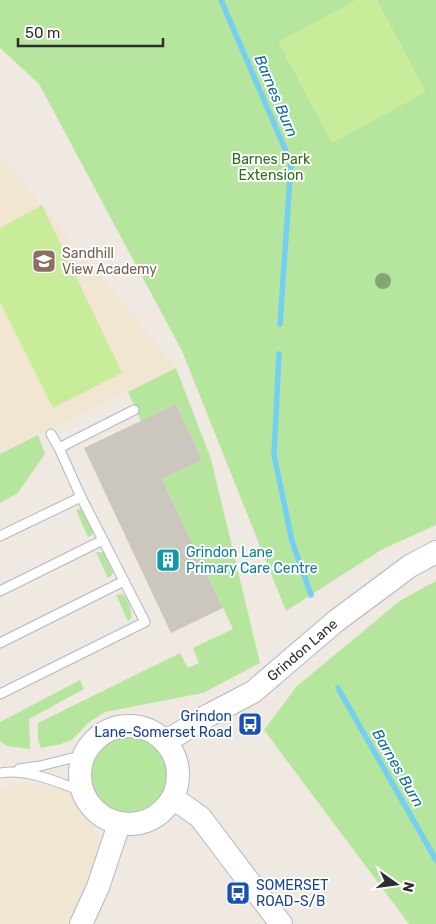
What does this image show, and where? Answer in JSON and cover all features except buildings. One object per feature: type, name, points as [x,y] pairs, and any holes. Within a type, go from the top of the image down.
[{"type":"street","name":"Grindon Lane","points":[[165,742],[253,692],[336,621],[410,566],[436,552]]},
{"type":"street","points":[[136,726],[153,732],[165,742],[176,759],[178,773],[173,798],[158,816],[137,824],[119,824],[101,816],[89,806],[82,790],[79,773],[84,755],[97,738],[115,728],[136,726]]},
{"type":"street","points":[[173,798],[200,817],[281,924]]},
{"type":"street","points":[[81,924],[98,887],[119,824]]},
{"type":"lane","points":[[59,448],[134,410]]},
{"type":"lane","points":[[0,694],[145,622],[81,497],[52,434]]},
{"type":"lane","points":[[0,536],[81,497]]},
{"type":"lane","points":[[0,591],[103,540]]},
{"type":"lane","points":[[0,643],[124,581]]},
{"type":"lane","points":[[4,772],[40,766],[84,755]]},
{"type":"lane","points":[[4,772],[38,775],[82,790]]},
{"type":"shaded area","name":"Sandhill View Academy","points":[[0,154],[176,368],[0,454]]},
{"type":"shaded area","points":[[13,783],[82,791],[105,867],[79,924],[0,924],[0,790]]},
{"type":"green space","name":"Barnes Park Extension","points":[[0,0],[436,0],[436,525],[381,550],[286,611],[182,351],[39,84],[0,48]]},
{"type":"green space","points":[[356,0],[377,0],[426,92],[332,143],[278,42]]},
{"type":"green space","points":[[42,205],[122,373],[53,408],[0,302],[0,228]]},
{"type":"green space","points":[[176,368],[211,459],[260,663],[203,693],[105,712],[88,723],[72,740],[41,748],[38,740],[38,723],[180,653],[188,668],[199,663],[193,648],[233,629],[162,479],[202,460],[176,404],[141,421],[128,392]]},
{"type":"green space","points":[[38,435],[45,454],[17,494],[0,503],[0,454]]},
{"type":"green space","points":[[80,509],[93,530],[92,535],[88,537],[76,510]]},
{"type":"green space","points":[[96,552],[104,553],[113,573],[108,578]]},
{"type":"green space","points":[[436,581],[436,924],[409,924],[264,730],[297,686],[401,600]]},
{"type":"green space","points":[[122,594],[131,609],[131,619],[128,621],[116,595]]},
{"type":"green space","points":[[80,680],[84,689],[29,719],[30,749],[7,746],[0,741],[0,722]]},
{"type":"green space","points":[[136,726],[152,733],[171,749],[177,765],[178,780],[173,798],[137,824],[119,824],[101,816],[89,806],[79,773],[84,755],[101,735],[115,728]]},
{"type":"waterway","name":"Barnes Burn","points":[[221,0],[291,163],[280,324]]},
{"type":"waterway","name":"Barnes Burn","points":[[279,354],[274,455],[292,541],[311,595]]},
{"type":"waterway","name":"Barnes Burn","points":[[338,688],[436,860]]},
{"type":"place","name":"Sandhill View Academy","points":[[44,261]]},
{"type":"place","name":"Grindon Lane Primary Care Centre","points":[[168,560]]},
{"type":"place","name":"Grindon Lane-Somerset Road","points":[[250,724]]},
{"type":"place","name":"SOMERSET ROAD-S/B","points":[[238,893]]}]
